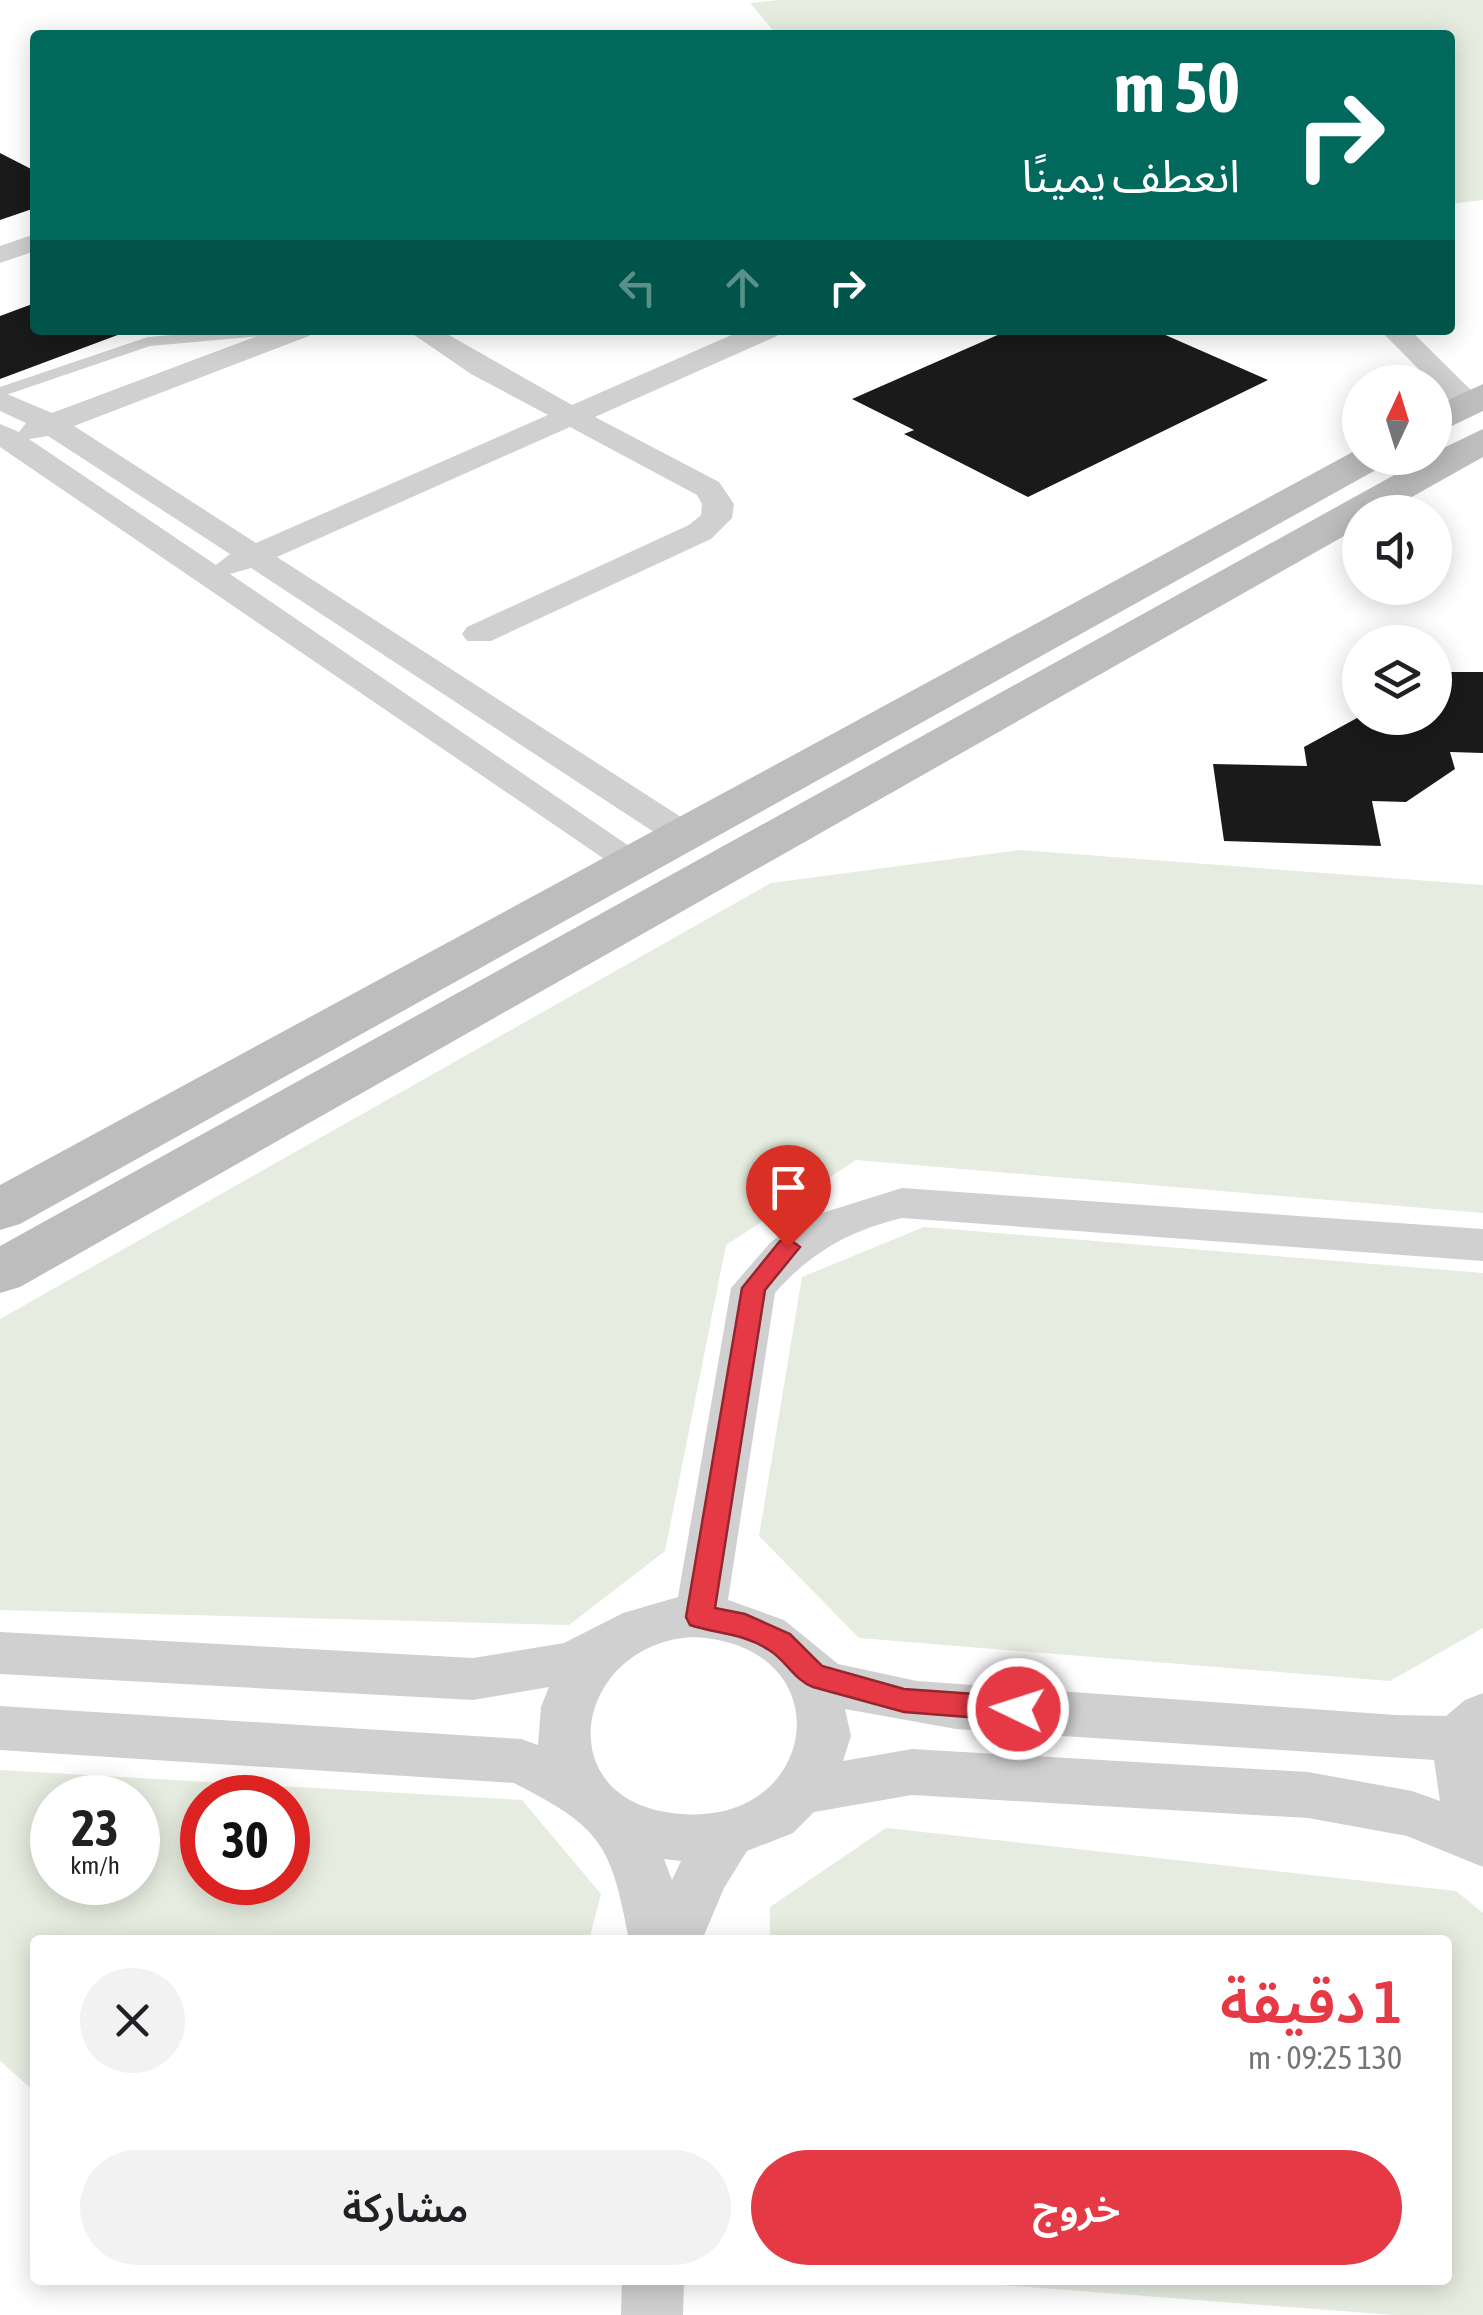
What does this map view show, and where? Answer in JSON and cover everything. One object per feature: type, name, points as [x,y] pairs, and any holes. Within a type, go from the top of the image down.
[{"type":"main road","points":[[0,1272],[1467,415]]},
{"type":"main road","points":[[0,1210],[1342,473]]},
{"type":"street","points":[[0,255],[30,244]]},
{"type":"street","points":[[5,437],[51,424],[286,335]]},
{"type":"street","points":[[430,335],[708,489],[718,504],[716,518],[700,532],[479,634]]},
{"type":"street","points":[[210,574],[755,335]]},
{"type":"street","points":[[1398,335],[1467,415]]},
{"type":"street","points":[[0,400],[51,424],[682,834]]},
{"type":"street","points":[[5,437],[632,862]]},
{"type":"street","points":[[700,1617],[754,1288],[788,1247],[842,1217],[902,1203],[1483,1245]]},
{"type":"street","points":[[0,1653],[474,1679],[573,1662],[621,1636],[662,1620],[700,1617],[736,1622],[780,1642],[813,1675],[826,1708],[826,1750],[805,1792],[764,1823],[727,1836],[658,1836],[522,1761],[0,1728]]},
{"type":"street","points":[[621,1636],[575,1680],[563,1716],[565,1754],[644,1875],[656,1935]]},
{"type":"street","points":[[805,1792],[912,1772],[1308,1796],[1412,1814],[1478,1839],[1470,1726],[1396,1738],[904,1700],[813,1675]]},
{"type":"street","points":[[676,1935],[702,1876],[727,1836]]},
{"type":"street","points":[[652,2315],[653,2285]]},
{"type":"lane","points":[[0,392],[148,342],[227,335]]},
{"type":"shaded area","points":[[1483,0],[1483,200],[1455,203],[1455,30],[773,30],[750,3]]},
{"type":"shaded area","points":[[1020,850],[1483,885],[1483,1213],[856,1160],[726,1245],[665,1551],[569,1625],[0,1610],[0,1319],[771,883]]},
{"type":"shaded area","points":[[924,1227],[1483,1273],[1483,1628],[1390,1681],[859,1638],[759,1536],[802,1277]]},
{"type":"shaded area","points":[[0,1770],[87,1775],[30,1775],[30,1905],[160,1905],[160,1779],[180,1780],[180,1905],[310,1905],[310,1788],[522,1800],[601,1894],[590,1935],[30,1935],[30,2088],[0,2061]]},
{"type":"shaded area","points":[[886,1828],[1456,1891],[1483,1913],[1483,2315],[1394,2315],[1001,2285],[1452,2285],[1452,1935],[770,1935],[770,1907]]},
{"type":"building","points":[[0,153],[30,168],[30,210],[0,220]]},
{"type":"building","points":[[30,305],[30,335],[118,335],[0,379],[0,316]]},
{"type":"building","points":[[998,335],[1165,335],[1268,380],[1028,497],[904,434],[914,430],[852,399]]},
{"type":"building","points":[[1452,672],[1483,672],[1483,753],[1450,752],[1455,769],[1406,802],[1372,801],[1381,846],[1224,841],[1213,764],[1307,766],[1304,747],[1342,726],[1342,735],[1452,735]]},
{"type":"route","points":[[788,1247],[754,1288],[700,1617],[736,1622],[780,1642],[813,1675],[904,1700],[1018,1709]]}]
